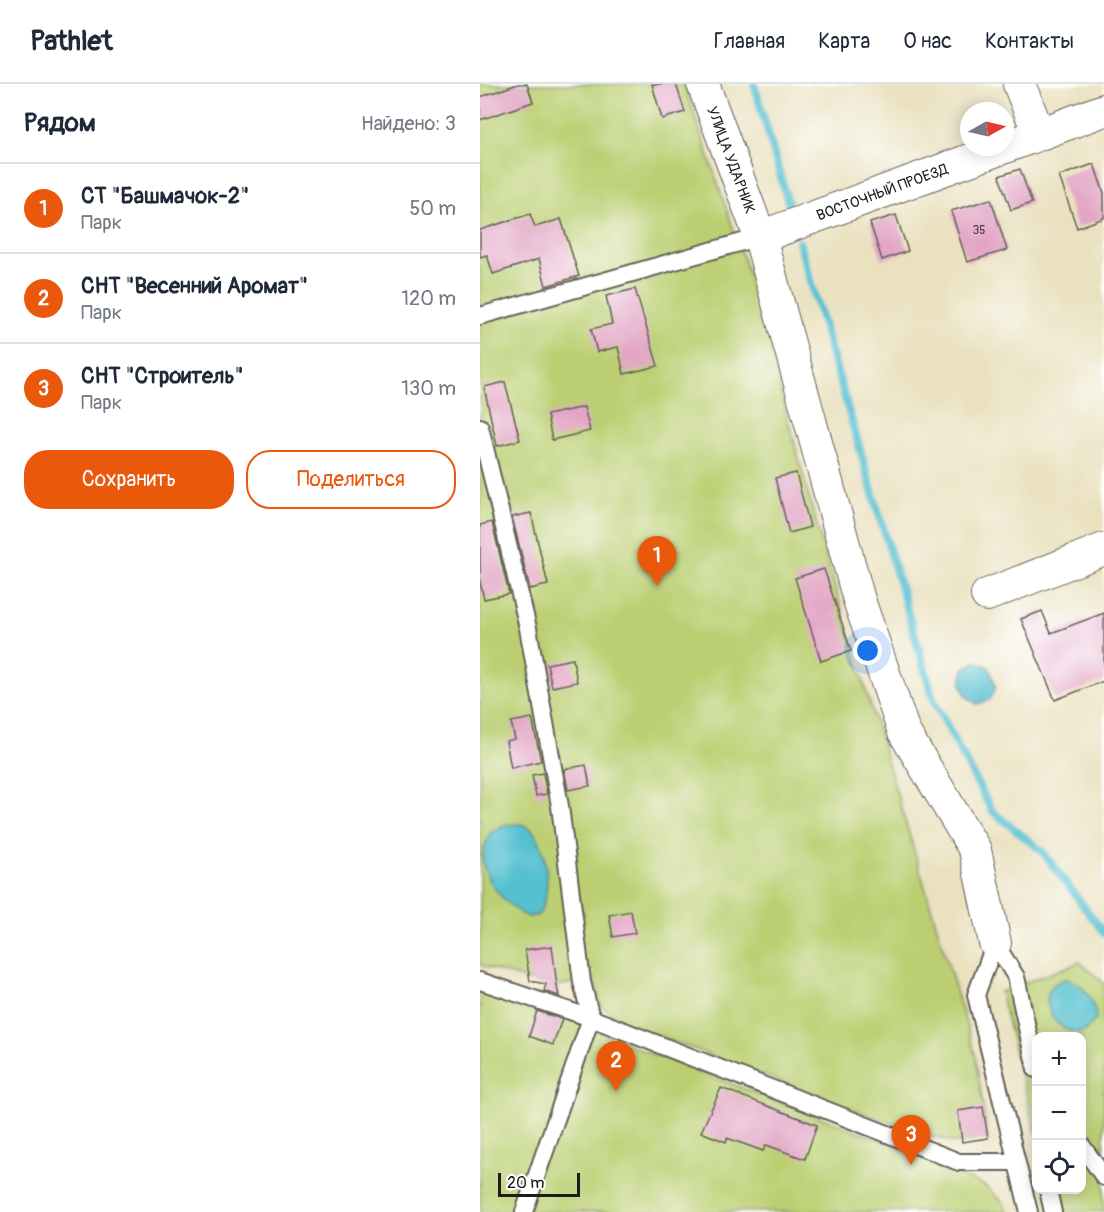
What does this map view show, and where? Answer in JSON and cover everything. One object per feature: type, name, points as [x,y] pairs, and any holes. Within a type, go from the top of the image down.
[{"type":"street","name":"УЛИЦА УДАРНИК","points":[[703,84],[760,237],[859,600],[904,732],[975,850],[994,943]]},
{"type":"street","points":[[1019,84],[1039,134]]},
{"type":"street","name":"ВОСТОЧНЫЙ ПРОЕЗД","points":[[1014,144],[1104,110]]},
{"type":"street","name":"ВОСТОЧНЫЙ ПРОЕЗД","points":[[760,237],[980,156]]},
{"type":"street","points":[[987,594],[1104,549]]},
{"type":"lane","points":[[480,316],[760,237]]},
{"type":"lane","points":[[480,427],[528,628],[560,806],[582,982],[591,1018],[524,1212]]},
{"type":"lane","points":[[994,943],[1016,977],[1032,1051]]},
{"type":"lane","points":[[994,943],[976,995],[1029,1212]]},
{"type":"lane","points":[[480,981],[591,1018],[959,1162],[1015,1162]]},
{"type":"lane","points":[[1086,1152],[1104,1177]]},
{"type":"lane","points":[[1049,1194],[1053,1212]]},
{"type":"green space","points":[[480,84],[684,84],[765,322],[783,401],[818,530],[975,1054],[988,1138],[956,1143],[901,1127],[654,1034],[623,1021],[601,1006],[594,979],[557,986],[530,981],[480,965]]},
{"type":"green space","points":[[1080,962],[1104,983],[1104,1212],[1057,1212],[1052,1194],[1086,1194],[1086,1032],[1032,1032],[1032,1117],[1000,992]]},
{"type":"green space","points":[[480,988],[568,1018],[644,1051],[891,1144],[985,1186],[1002,1201],[1008,1212],[480,1212]]},
{"type":"water","points":[[976,662],[989,667],[996,687],[990,700],[977,704],[966,696],[961,682],[964,669]]},
{"type":"water","points":[[520,824],[529,828],[537,837],[546,864],[546,894],[543,906],[538,915],[529,917],[513,907],[498,892],[487,874],[483,856],[490,833],[504,825]]},
{"type":"water","points":[[1066,979],[1072,981],[1078,984],[1091,999],[1096,1019],[1085,1031],[1073,1032],[1063,1028],[1055,1021],[1047,1001],[1049,992],[1055,984]]},
{"type":"building","points":[[518,84],[527,84],[533,102],[480,120],[480,97]]},
{"type":"building","points":[[652,84],[676,84],[685,112],[662,119]]},
{"type":"building","points":[[1094,164],[1104,193],[1104,218],[1077,228],[1059,176]]},
{"type":"building","points":[[1020,169],[1032,203],[1011,210],[999,176]]},
{"type":"building","points":[[991,199],[1007,250],[967,262],[951,211]]},
{"type":"building","points":[[530,214],[535,227],[561,219],[579,276],[546,286],[539,259],[493,274],[487,255],[480,257],[480,230]]},
{"type":"building","points":[[896,215],[908,251],[882,260],[870,223]]},
{"type":"building","points":[[635,289],[658,366],[624,374],[618,347],[597,352],[591,329],[612,324],[606,296]]},
{"type":"building","points":[[505,382],[520,440],[497,446],[484,387]]},
{"type":"building","points":[[584,407],[590,431],[552,440],[547,415]]},
{"type":"building","points":[[796,473],[810,527],[789,533],[775,478]]},
{"type":"building","points":[[531,513],[548,585],[530,589],[512,517]]},
{"type":"building","points":[[492,522],[509,594],[484,599],[480,582],[480,525]]},
{"type":"building","points":[[824,569],[851,651],[821,661],[795,578]]},
{"type":"building","points":[[1042,611],[1051,633],[1104,613],[1104,681],[1055,700],[1021,619]]},
{"type":"building","points":[[573,659],[577,682],[552,687],[547,664]]},
{"type":"building","points":[[532,718],[541,761],[511,768],[506,741],[515,739],[511,722]]},
{"type":"building","points":[[586,765],[590,786],[568,790],[564,769]]},
{"type":"building","points":[[543,773],[547,794],[536,796],[532,775]]},
{"type":"building","points":[[631,911],[635,933],[613,937],[609,915]]},
{"type":"building","points":[[552,946],[559,996],[544,991],[546,984],[530,981],[525,950]]},
{"type":"building","points":[[537,1011],[562,1019],[553,1045],[529,1036]]},
{"type":"building","points":[[721,1088],[817,1125],[805,1159],[766,1145],[763,1151],[727,1138],[726,1142],[701,1132]]},
{"type":"building","points":[[983,1107],[988,1138],[962,1142],[958,1111]]},
{"type":"waterway","points":[[754,84],[790,209]]},
{"type":"waterway","points":[[799,242],[934,701],[992,811],[1042,851],[1104,933]]},
{"type":"place","name":"СТ \"Башмачок-2\"","points":[[657,586]]},
{"type":"place","name":"СНТ \"Весенний Аромат\"","points":[[616,1091]]},
{"type":"place","name":"СНТ \"Строитель\"","points":[[911,1165]]}]
